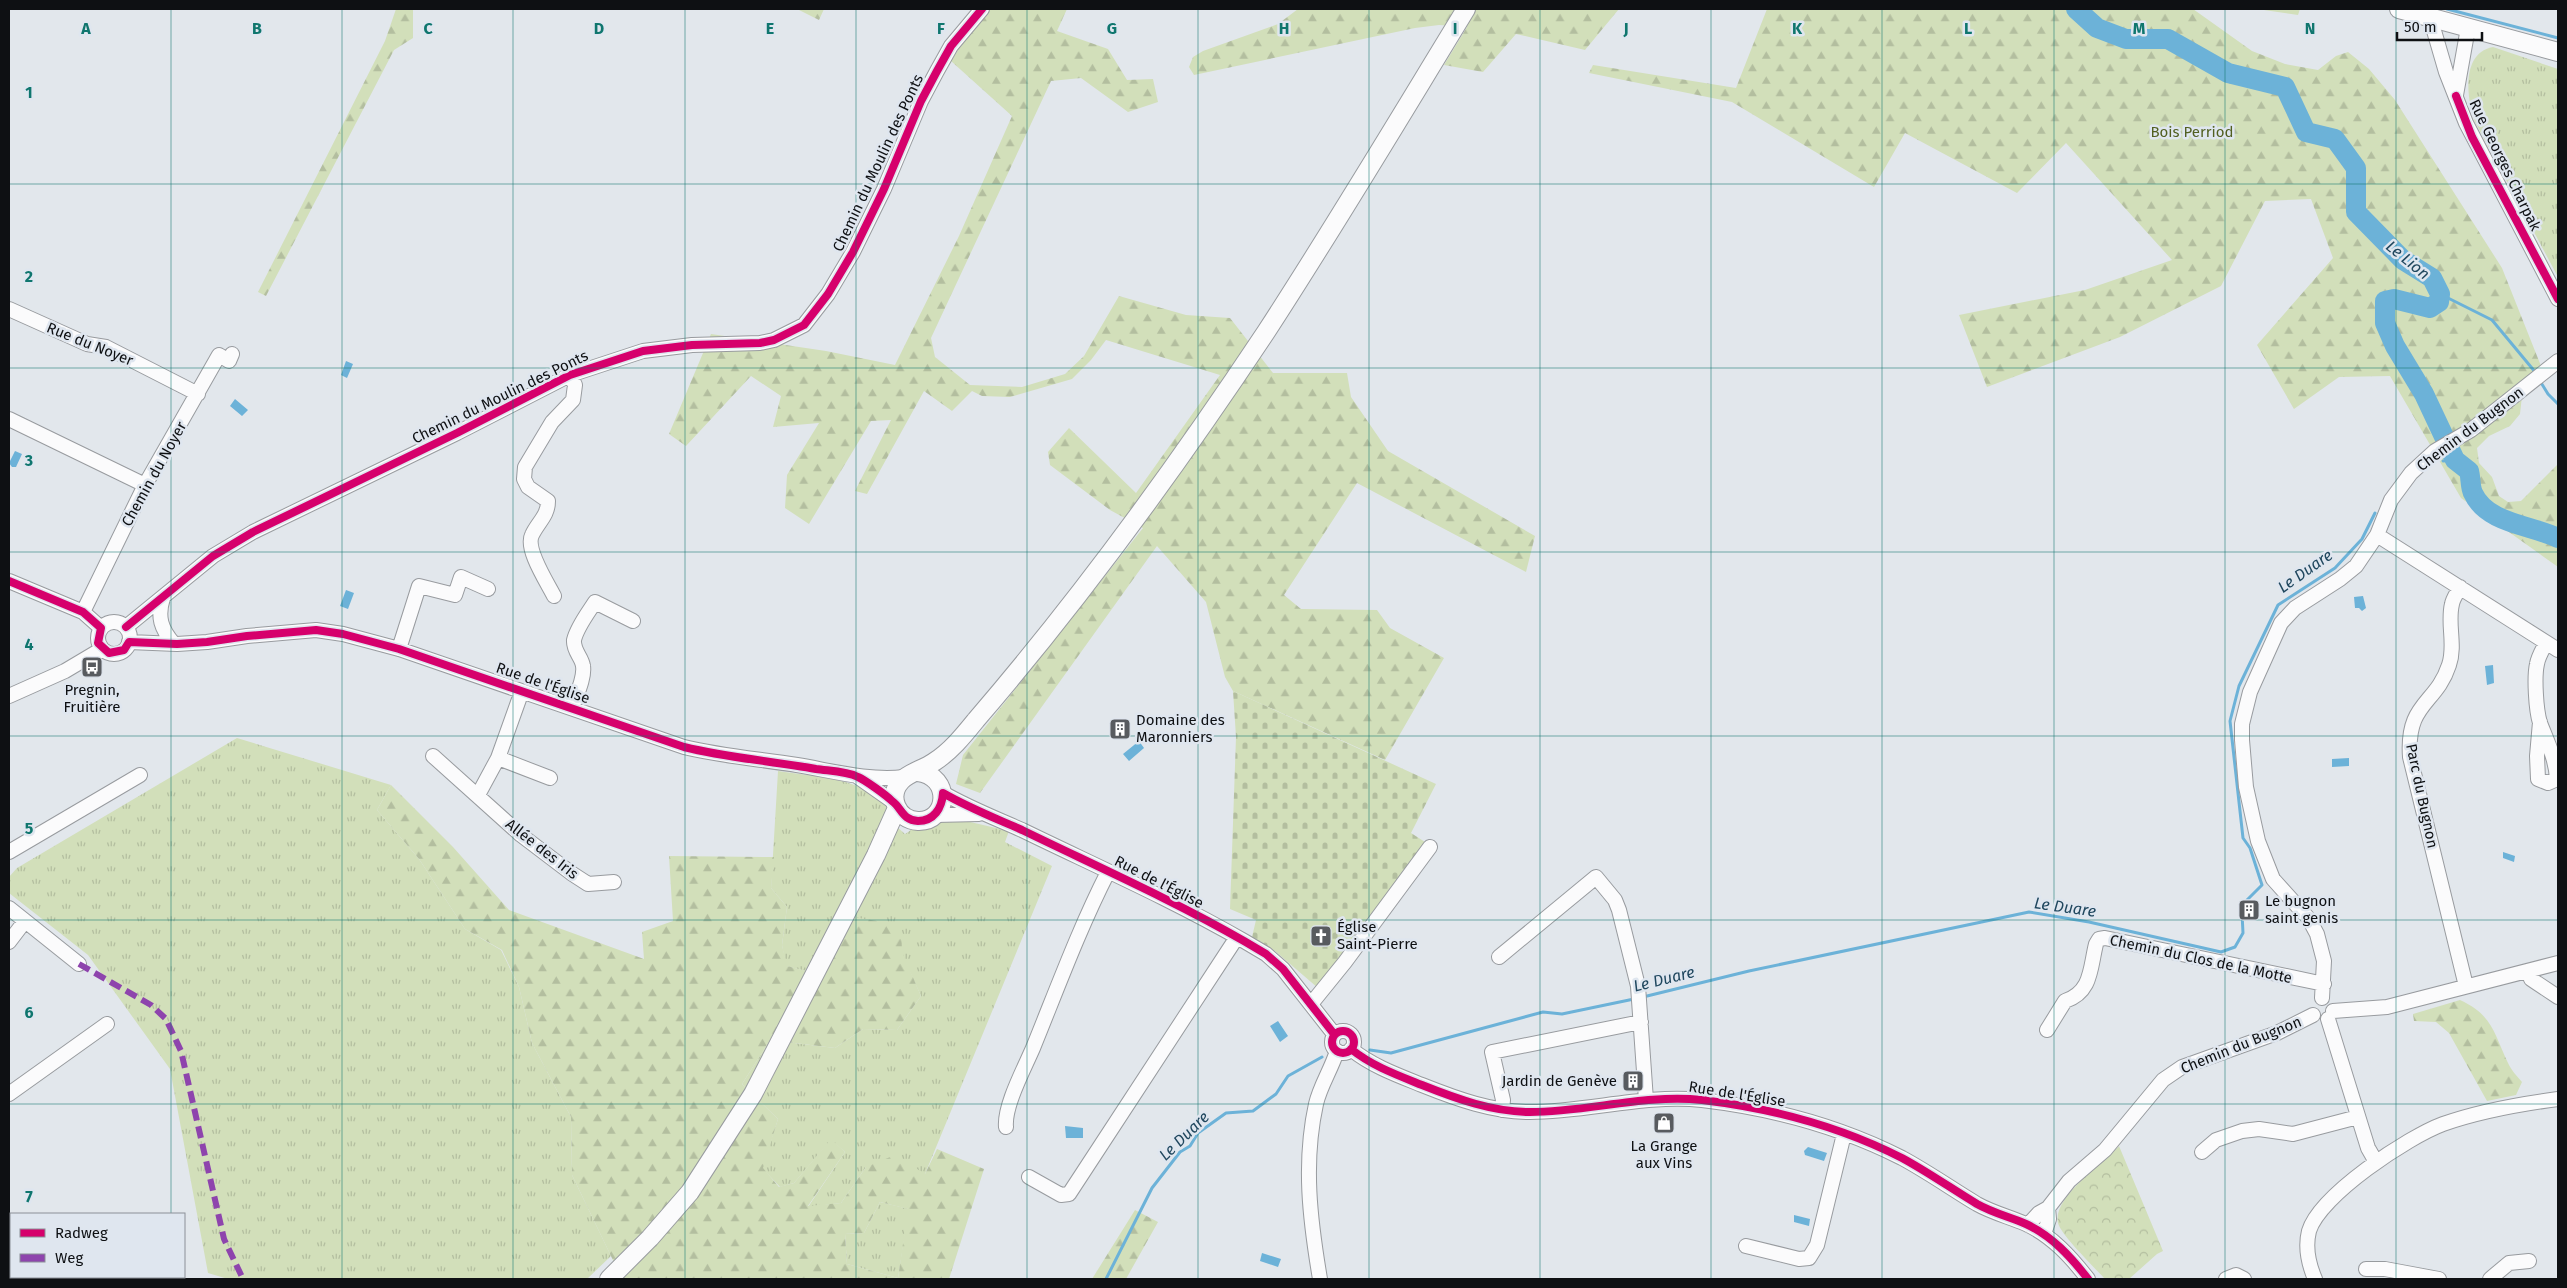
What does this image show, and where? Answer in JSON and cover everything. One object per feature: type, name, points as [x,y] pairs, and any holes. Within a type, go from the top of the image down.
[{"type":"main road","points":[[609,1279],[650,1238],[690,1192],[723,1144],[753,1094],[876,855],[902,811],[895,790],[911,775],[950,751],[1014,676],[1160,486],[1299,280],[1466,9]]},
{"type":"main road","points":[[2399,9],[2558,52]]},
{"type":"main road","points":[[902,811],[929,819],[934,815],[942,801],[940,787],[950,751]]},
{"type":"main road","points":[[911,775],[925,773],[940,787]]},
{"type":"street","name":"Chemin du Moulin des Ponts","points":[[126,627],[213,556],[253,532],[457,433],[570,375],[643,351],[692,345],[760,343],[774,340],[804,325],[828,294],[853,252],[884,189],[921,101],[951,46],[982,9]]},
{"type":"street","name":"Rue Georges Charpak","points":[[2430,17],[2446,72],[2472,137],[2558,299]]},
{"type":"street","name":"Rue Georges Charpak","points":[[2456,96],[2468,28]]},
{"type":"street","name":"Rue du Noyer","points":[[9,309],[87,344],[106,347],[198,394]]},
{"type":"street","name":"Chemin du Noyer","points":[[83,612],[145,486],[220,355],[229,360],[232,354]]},
{"type":"street","name":"Chemin du Bugnon","points":[[2331,1015],[2317,1019],[2313,1015],[2313,1004],[2322,998],[2324,984],[2323,949],[2317,934],[2309,918],[2273,879],[2258,841],[2246,787],[2242,724],[2250,692],[2281,623],[2294,608],[2340,579],[2356,566],[2377,535],[2391,500],[2403,482],[2435,451],[2460,438],[2558,361]]},
{"type":"street","name":"Chemin du Moulin des Ponts","points":[[554,596],[530,546],[531,536],[548,510],[548,501],[528,487],[524,479],[525,467],[552,422],[573,400],[575,385],[570,375]]},
{"type":"street","points":[[9,419],[145,486]]},
{"type":"street","points":[[2377,535],[2552,646],[2537,663],[2540,722]]},
{"type":"street","points":[[399,649],[419,586],[455,595],[461,577],[488,590]]},
{"type":"street","points":[[9,581],[83,612],[101,628]]},
{"type":"street","name":"Parc du Bugnon","points":[[2460,586],[2452,604],[2450,621],[2453,648],[2449,665],[2442,680],[2416,715],[2409,733],[2409,742],[2410,757],[2466,986]]},
{"type":"street","points":[[163,598],[159,614],[160,622],[164,632],[174,644]]},
{"type":"street","points":[[572,708],[583,671],[583,664],[577,654],[574,643],[576,635],[595,602],[632,621]]},
{"type":"street","points":[[113,621],[126,627],[129,642],[119,653],[109,653],[102,649],[97,638],[101,628],[113,621]]},
{"type":"street","name":"Rue de l'Église","points":[[129,642],[174,644],[316,630],[344,634],[399,649],[690,749],[858,777],[911,775]]},
{"type":"street","points":[[9,696],[65,671],[102,649]]},
{"type":"street","points":[[478,795],[498,758],[522,691]]},
{"type":"street","name":"Allée des Iris","points":[[433,756],[520,835],[582,881],[588,884],[614,882]]},
{"type":"street","points":[[498,758],[550,778]]},
{"type":"street","points":[[9,852],[140,775]]},
{"type":"street","name":"Rue de l'Église","points":[[858,777],[902,811]]},
{"type":"street","name":"Rue de l'Église","points":[[940,787],[981,814],[1007,823],[1108,872],[1237,937],[1266,954],[1283,969],[1334,1034]]},
{"type":"street","name":"Rue de l'Église","points":[[934,815],[981,814]]},
{"type":"street","points":[[1311,1004],[1430,847]]},
{"type":"street","name":"Rue de l'Église","points":[[1006,1127],[1005,1118],[1025,1065],[1074,946],[1108,872]]},
{"type":"street","points":[[1499,957],[1596,877],[1615,900],[1619,910],[1638,986],[1646,1100]]},
{"type":"street","points":[[9,908],[79,964]]},
{"type":"street","points":[[9,942],[25,921]]},
{"type":"street","points":[[1029,1177],[1061,1195],[1069,1194],[1237,937]]},
{"type":"street","name":"Chemin du Clos de la Motte","points":[[2047,1030],[2065,1001],[2078,996],[2085,988],[2096,944],[2099,939],[2104,938],[2324,984]]},
{"type":"street","points":[[2331,1015],[2387,1007],[2558,963]]},
{"type":"street","points":[[2528,971],[2531,979],[2558,997]]},
{"type":"street","points":[[2322,998],[2331,1002],[2331,1015],[2358,1117],[2368,1148],[2376,1162]]},
{"type":"street","name":"Chemin du Bugnon","points":[[2028,1225],[2039,1212],[2048,1208],[2069,1181],[2106,1150],[2163,1080],[2182,1067],[2277,1032],[2313,1015]]},
{"type":"street","points":[[1502,1110],[1503,1100],[1492,1052],[1641,1022]]},
{"type":"street","points":[[9,1094],[108,1024]]},
{"type":"street","points":[[1320,1279],[1308,1204],[1310,1143],[1319,1092],[1336,1051],[1332,1042],[1334,1034],[1341,1031],[1349,1033],[1354,1042],[1351,1049],[1344,1053],[1336,1051]]},
{"type":"street","name":"Rue de l'Église","points":[[1351,1049],[1372,1064],[1404,1078],[1462,1100],[1502,1110],[1545,1112],[1646,1100],[1687,1099],[1729,1104],[1800,1119],[1844,1134],[1901,1158],[1987,1209],[2028,1225],[2044,1234],[2070,1256],[2087,1279]]},
{"type":"street","points":[[2315,1279],[2308,1252],[2309,1231],[2328,1204],[2376,1162],[2409,1141],[2449,1122],[2477,1114],[2558,1099]]},
{"type":"street","points":[[2202,1152],[2216,1140],[2242,1131],[2259,1130],[2293,1134],[2358,1117]]},
{"type":"street","points":[[1746,1246],[1799,1259],[1809,1258],[1817,1245],[1844,1134]]},
{"type":"street","name":"Chemin du Bugnon","points":[[2044,1234],[2049,1219],[2048,1208]]},
{"type":"street","points":[[2490,1279],[2509,1263],[2529,1260]]},
{"type":"street","points":[[2366,1269],[2385,1269],[2439,1279]]},
{"type":"street","points":[[2226,1279],[2236,1275],[2244,1279]]},
{"type":"green space","points":[[396,9],[413,9],[413,38],[394,50],[266,296],[258,292],[385,41]]},
{"type":"green space","points":[[797,9],[824,9],[819,20]]},
{"type":"green space","points":[[977,9],[1067,9],[1057,31],[1108,49],[1127,80],[1153,79],[1158,102],[1128,112],[1081,78],[1051,81],[931,338],[935,357],[970,385],[1022,387],[1065,374],[1084,356],[1119,296],[1186,315],[1230,318],[1273,373],[1347,373],[1351,397],[1388,451],[1535,536],[1526,572],[1357,483],[1284,595],[1301,609],[1377,610],[1390,628],[1444,658],[1385,760],[1233,691],[1225,677],[1206,602],[1157,546],[980,793],[956,784],[963,755],[1143,528],[1110,510],[1050,465],[1048,452],[1069,428],[1136,493],[1220,375],[1106,340],[1091,360],[1072,379],[1010,397],[982,396],[972,391],[952,411],[924,391],[867,494],[855,491],[891,420],[871,421],[809,524],[785,508],[787,475],[819,423],[773,427],[781,396],[751,376],[686,446],[669,434],[711,334],[826,351],[895,365],[959,236],[1012,116],[951,61],[976,22]]},
{"type":"green space","points":[[1298,9],[1619,9],[1585,50],[1516,34],[1483,72],[1444,65],[1467,27],[1439,25],[1415,28],[1194,75],[1189,67],[1193,57],[1203,51],[1278,24]]},
{"type":"green space","name":"Bois Perriod","points":[[1767,9],[2193,9],[2252,51],[2285,64],[2318,70],[2336,56],[2348,52],[2369,69],[2395,100],[2502,268],[2541,366],[2522,396],[2520,414],[2510,426],[2489,436],[2477,448],[2479,463],[2492,477],[2499,496],[2508,502],[2521,501],[2557,465],[2558,454],[2558,567],[2461,498],[2390,376],[2339,377],[2294,409],[2257,345],[2333,258],[2311,199],[2265,201],[2221,286],[2120,337],[1987,387],[1959,315],[2085,290],[2172,260],[2066,143],[2017,193],[1905,133],[1874,187],[1732,102],[1589,73],[1593,65],[1736,88]]},
{"type":"green space","points":[[2257,9],[2300,9],[2298,15]]},
{"type":"green space","points":[[2493,47],[2558,69],[2558,277],[2475,122],[2472,113],[2468,91],[2471,68],[2475,58],[2482,51]]},
{"type":"green space","points":[[1233,691],[1436,784],[1411,833],[1425,842],[1350,949],[1318,988],[1275,951],[1252,937],[1256,920],[1230,909],[1236,737]]},
{"type":"green space","points":[[237,738],[391,785],[377,810],[419,859],[465,929],[501,950],[519,987],[532,1043],[571,1117],[572,1175],[611,1256],[587,1279],[228,1279],[208,1273],[170,1069],[88,955],[9,893],[9,877],[17,868]]},
{"type":"green space","points":[[778,771],[839,780],[867,791],[879,799],[889,810],[888,819],[905,834],[914,828],[929,827],[953,818],[1009,831],[1005,842],[1052,866],[925,1174],[866,1167],[841,1203],[808,1207],[845,1152],[831,1140],[794,1183],[780,1187],[762,1168],[778,1119],[742,1084],[770,1040],[835,1048],[863,1029],[897,1030],[921,996],[901,952],[901,925],[822,975],[786,966],[782,945],[787,907],[771,888]]},
{"type":"green space","points":[[391,785],[453,847],[509,910],[644,959],[642,932],[673,921],[669,856],[774,857],[771,888],[787,907],[782,945],[787,966],[822,975],[853,917],[901,925],[902,952],[921,996],[897,1030],[863,1029],[835,1048],[770,1040],[742,1084],[778,1119],[763,1168],[779,1187],[794,1183],[831,1139],[845,1152],[808,1206],[841,1203],[866,1167],[895,1155],[925,1174],[937,1149],[984,1169],[949,1279],[622,1279],[572,1175],[571,1117],[532,1043],[519,987],[502,950],[465,929],[419,859],[377,810]],"holes":[[[880,1202],[908,1209],[898,1278],[847,1264],[845,1234],[864,1233]]]},
{"type":"green space","points":[[2460,1000],[2479,1012],[2491,1026],[2509,1066],[2522,1082],[2516,1095],[2487,1101],[2449,1033],[2436,1022],[2414,1021],[2413,1014]]},
{"type":"green space","points":[[2119,1146],[2163,1251],[2129,1279],[2105,1279],[2060,1228],[2058,1213],[2070,1192]]},
{"type":"green space","points":[[880,1202],[909,1209],[898,1278],[847,1264],[845,1234],[864,1233]]},
{"type":"green space","points":[[1135,1210],[1158,1222],[1126,1279],[1092,1279]]},
{"type":"water","points":[[346,361],[353,364],[347,378],[341,375]]},
{"type":"water","points":[[235,399],[248,410],[242,416],[230,406]]},
{"type":"water","points":[[15,451],[22,454],[16,467],[12,467],[9,463]]},
{"type":"water","points":[[346,590],[354,593],[348,609],[340,606]]},
{"type":"water","points":[[2363,596],[2366,608],[2362,611],[2359,608],[2355,608],[2354,597]]},
{"type":"water","points":[[2493,665],[2494,683],[2487,685],[2485,666]]},
{"type":"water","points":[[1139,741],[1144,748],[1129,761],[1123,754]]},
{"type":"water","points":[[2349,758],[2349,766],[2332,767],[2332,759]]},
{"type":"water","points":[[2503,852],[2515,856],[2514,862],[2503,858]]},
{"type":"water","points":[[1278,1021],[1288,1036],[1280,1042],[1270,1026]]},
{"type":"water","points":[[1065,1126],[1083,1128],[1083,1138],[1066,1138]]},
{"type":"water","points":[[1808,1147],[1827,1153],[1824,1161],[1805,1155],[1804,1151]]},
{"type":"water","points":[[1794,1215],[1810,1219],[1809,1226],[1794,1222]]},
{"type":"water","points":[[1262,1253],[1281,1259],[1278,1267],[1260,1261]]},
{"type":"waterway","name":"Le Lion","points":[[2076,9],[2097,28],[2126,39],[2168,39],[2228,73],[2285,87],[2306,132],[2335,139],[2356,168],[2356,212],[2403,260],[2432,278],[2440,294],[2439,302],[2430,308],[2394,299],[2385,301],[2385,323],[2395,346],[2424,394],[2455,460],[2469,471],[2473,493],[2480,503],[2499,517],[2558,538]]},
{"type":"waterway","points":[[2447,9],[2558,38]]},
{"type":"waterway","points":[[2440,294],[2492,320],[2536,373]]},
{"type":"waterway","points":[[2540,381],[2548,394],[2558,404]]},
{"type":"waterway","points":[[2443,461],[2455,460]]},
{"type":"waterway","name":"Le Duare","points":[[1643,997],[1749,971],[2029,912],[2089,922],[2221,952],[2235,947],[2243,933],[2242,913],[2247,900],[2262,885],[2250,848],[2243,838],[2230,721],[2239,686],[2278,605],[2335,568],[2362,539],[2375,513]]},
{"type":"waterway","name":"Le Duare","points":[[1370,1050],[1391,1053],[1543,1012],[1562,1014],[1634,999]]},
{"type":"waterway","name":"Le Duare","points":[[1106,1279],[1152,1188],[1180,1152],[1190,1146],[1198,1133],[1226,1113],[1253,1111],[1276,1094],[1288,1076],[1322,1057]]},
{"type":"marked path","points":[[79,964],[151,1005],[166,1019],[181,1051],[224,1239],[243,1279]]},
{"type":"cycle path","points":[[126,627],[213,556],[253,532],[457,433],[570,375],[643,351],[692,345],[760,343],[774,340],[804,325],[828,294],[853,252],[884,189],[921,101],[951,46],[982,9]]},
{"type":"cycle path","points":[[2456,96],[2472,137],[2558,299]]},
{"type":"cycle path","points":[[9,581],[83,612],[101,628],[98,643],[109,653],[124,650],[129,642],[177,644],[316,630],[343,634],[399,649],[684,747],[734,757],[853,775],[880,792],[895,804],[905,816],[913,820],[924,820],[933,816],[941,804],[943,793],[1162,897],[1266,954],[1283,969],[1334,1034]]},
{"type":"cycle path","points":[[1343,1031],[1351,1034],[1354,1042],[1351,1050],[1343,1053],[1335,1050],[1332,1042],[1335,1034],[1343,1031]]},
{"type":"cycle path","points":[[1351,1049],[1376,1065],[1403,1078],[1462,1100],[1502,1110],[1552,1111],[1637,1101],[1680,1099],[1702,1100],[1753,1108],[1805,1120],[1879,1147],[1921,1169],[1977,1204],[2035,1229],[2060,1248],[2088,1279]]},
{"type":"place","name":"Pregnin, Fruitière","points":[[92,667]]},
{"type":"place","name":"Domaine des Maronniers","points":[[1120,729]]},
{"type":"place","name":"Le bugnon saint genis","points":[[2249,910]]},
{"type":"place","name":"Église Saint-Pierre","points":[[1321,936]]},
{"type":"place","name":"Jardin de Genève","points":[[1633,1081]]},
{"type":"place","name":"La Grange aux Vins","points":[[1664,1123]]}]
